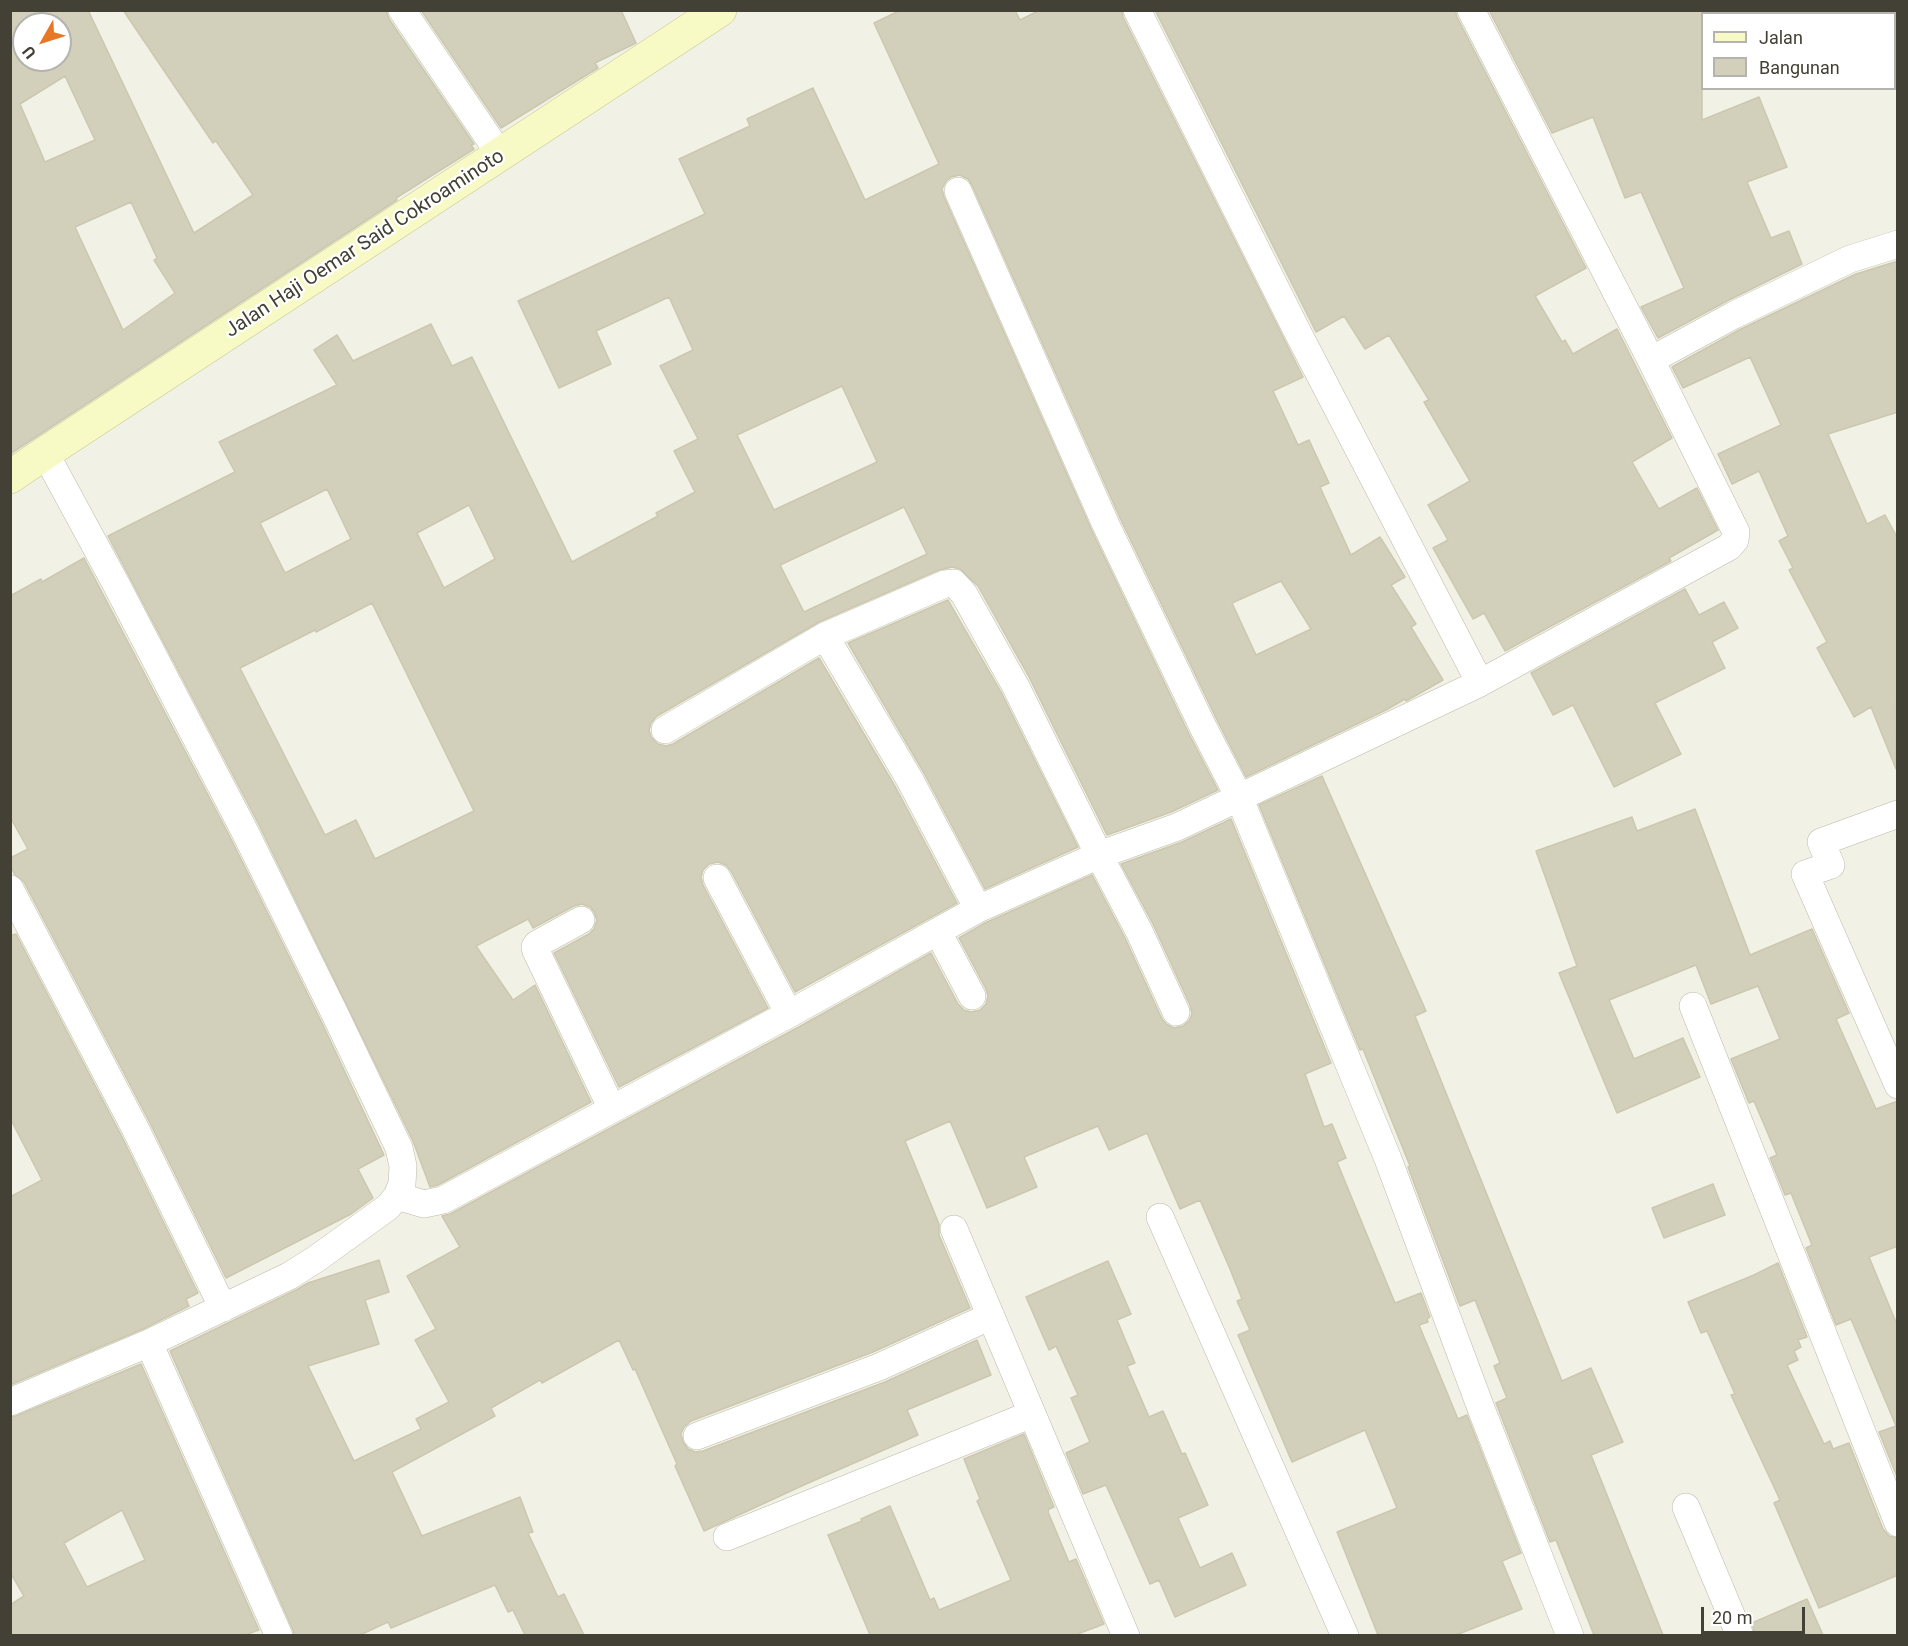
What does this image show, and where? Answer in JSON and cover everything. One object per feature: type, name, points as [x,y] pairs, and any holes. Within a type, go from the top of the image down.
[{"type":"main road","name":"Jalan Haji Oemar Said Cokroaminoto","points":[[10,477],[720,10]]},
{"type":"street","points":[[402,10],[501,156]]},
{"type":"street","points":[[1137,10],[1291,318],[1480,682]]},
{"type":"street","points":[[397,1196],[424,1204],[443,1200],[789,1014],[978,909],[1099,855],[1177,827],[1480,682],[1729,547],[1735,540],[1736,532],[1651,360],[1471,10]]},
{"type":"street","points":[[958,191],[1106,525],[1239,797],[1388,1159],[1482,1411],[1570,1635]]},
{"type":"street","points":[[1651,360],[1734,315],[1850,259],[1898,244]]},
{"type":"street","points":[[10,1402],[149,1343],[289,1276],[388,1207],[397,1196],[402,1184],[403,1166],[399,1148],[244,830],[122,595],[45,453]]},
{"type":"street","points":[[664,730],[825,636],[945,584],[954,583],[964,594],[1015,685],[1139,931],[1176,1012]]},
{"type":"street","points":[[825,636],[910,780],[978,909]]},
{"type":"street","points":[[1898,814],[1821,842],[1831,865],[1805,874],[1898,1085]]},
{"type":"street","points":[[717,878],[789,1014]]},
{"type":"street","points":[[10,889],[135,1128],[223,1308]]},
{"type":"street","points":[[581,920],[535,947],[612,1109]]},
{"type":"street","points":[[938,932],[972,996]]},
{"type":"street","points":[[1693,1006],[1898,1522]]},
{"type":"street","points":[[1160,1217],[1346,1635]]},
{"type":"street","points":[[954,1229],[1032,1414],[1116,1633]]},
{"type":"street","points":[[697,1436],[879,1367],[991,1316]]},
{"type":"street","points":[[149,1343],[279,1635]]},
{"type":"street","points":[[728,1537],[1032,1414]]},
{"type":"street","points":[[1686,1507],[1740,1635]]},
{"type":"building","points":[[10,10],[88,10],[194,233],[253,195],[216,141],[213,143],[123,10],[386,10],[389,19],[474,144],[471,145],[474,149],[396,198],[397,200],[10,454]],"holes":[[[65,76],[95,140],[45,162],[20,104]],[[131,202],[157,258],[154,260],[175,293],[123,330],[75,227]]]},
{"type":"building","points":[[421,10],[621,10],[636,43],[595,63],[598,68],[501,128]]},
{"type":"building","points":[[901,10],[1015,10],[1020,20],[1040,10],[1122,10],[1123,17],[1303,377],[1273,391],[1298,445],[1309,440],[1329,483],[1320,487],[1351,555],[1380,537],[1405,577],[1391,585],[1416,624],[1411,627],[1443,680],[1406,701],[1405,699],[1246,777],[1120,518],[972,185],[968,179],[960,175],[951,177],[942,189],[944,197],[1092,531],[1218,790],[1171,812],[1107,835],[1029,677],[978,586],[960,569],[952,567],[939,570],[819,622],[657,716],[649,730],[651,737],[658,744],[666,746],[673,744],[819,658],[896,788],[957,903],[795,992],[731,871],[726,865],[718,862],[709,864],[703,870],[701,877],[703,885],[768,1008],[619,1087],[554,953],[594,929],[597,920],[590,907],[582,904],[574,906],[533,928],[528,919],[476,946],[513,1000],[535,985],[591,1102],[438,1185],[430,1187],[413,1141],[258,823],[108,536],[235,472],[219,442],[337,385],[314,350],[337,335],[353,361],[431,324],[452,366],[472,357],[572,562],[658,516],[656,513],[695,492],[674,451],[698,439],[660,366],[693,350],[669,297],[596,331],[611,364],[559,388],[518,301],[705,214],[679,159],[750,126],[747,119],[813,88],[865,200],[939,164],[874,23]],"holes":[[[842,386],[877,462],[774,510],[737,435]],[[327,489],[351,539],[285,573],[260,523]],[[469,505],[495,559],[444,588],[417,533]],[[904,507],[927,554],[804,612],[780,565]],[[1281,581],[1311,629],[1256,655],[1232,603]],[[372,603],[474,811],[375,859],[356,820],[325,835],[240,668],[315,630],[316,632]]]},
{"type":"building","points":[[1155,10],[1455,10],[1586,268],[1535,296],[1562,342],[1565,340],[1573,354],[1617,329],[1672,438],[1632,462],[1659,509],[1697,488],[1718,530],[1669,558],[1671,561],[1505,651],[1484,613],[1473,619],[1433,548],[1448,540],[1428,505],[1470,481],[1424,402],[1429,400],[1389,335],[1365,349],[1344,316],[1316,332]]},
{"type":"building","points":[[1489,10],[1702,10],[1702,120],[1759,97],[1787,167],[1747,182],[1771,238],[1789,231],[1802,264],[1658,338],[1641,307],[1684,288],[1641,192],[1625,198],[1593,117],[1552,133]]},
{"type":"building","points":[[1898,261],[1898,412],[1828,434],[1867,524],[1885,515],[1898,539],[1896,769],[1871,707],[1854,717],[1817,648],[1827,642],[1789,570],[1793,568],[1779,541],[1788,536],[1759,471],[1732,484],[1718,454],[1781,425],[1750,357],[1683,388],[1672,367],[1741,329],[1856,274]]},
{"type":"building","points":[[84,558],[230,837],[384,1155],[358,1169],[373,1198],[351,1214],[226,1278],[149,1121],[24,882],[15,875],[10,865],[10,858],[28,849],[10,817],[10,596],[41,579],[42,582]]},
{"type":"building","points":[[1685,589],[1699,615],[1724,602],[1738,628],[1712,642],[1725,668],[1655,703],[1681,754],[1614,787],[1573,705],[1553,715],[1531,673]]},
{"type":"building","points":[[948,600],[1001,692],[1078,847],[985,889],[924,773],[848,643]]},
{"type":"building","points":[[1322,776],[1426,1011],[1415,1016],[1562,1381],[1591,1368],[1623,1442],[1591,1455],[1663,1635],[1594,1635],[1556,1540],[1550,1542],[1496,1403],[1507,1398],[1494,1366],[1500,1363],[1475,1300],[1460,1306],[1408,1167],[1410,1166],[1259,805]]},
{"type":"building","points":[[1695,809],[1750,955],[1812,929],[1849,1013],[1836,1019],[1876,1109],[1898,1101],[1898,1246],[1869,1257],[1898,1327],[1898,1479],[1879,1432],[1896,1426],[1851,1319],[1836,1325],[1806,1248],[1812,1245],[1791,1193],[1785,1195],[1770,1158],[1777,1155],[1754,1101],[1749,1103],[1731,1059],[1780,1039],[1758,986],[1711,1004],[1696,965],[1609,1000],[1634,1059],[1683,1038],[1700,1077],[1617,1113],[1559,973],[1577,966],[1536,851],[1632,817],[1637,831]]},
{"type":"building","points":[[1231,819],[1331,1063],[1305,1074],[1324,1127],[1332,1124],[1346,1158],[1337,1162],[1395,1303],[1421,1293],[1430,1317],[1427,1319],[1428,1322],[1419,1325],[1458,1419],[1467,1415],[1521,1553],[1502,1561],[1522,1609],[1456,1635],[1378,1635],[1337,1532],[1397,1508],[1365,1430],[1292,1462],[1238,1335],[1250,1330],[1237,1301],[1242,1299],[1200,1200],[1180,1209],[1147,1133],[1109,1150],[1098,1126],[1024,1157],[1037,1187],[987,1208],[950,1121],[905,1141],[939,1224],[939,1235],[970,1308],[873,1352],[691,1421],[684,1427],[681,1434],[688,1449],[695,1452],[703,1451],[885,1382],[977,1340],[991,1375],[907,1410],[918,1435],[704,1531],[635,1369],[633,1370],[619,1340],[542,1383],[540,1380],[491,1408],[495,1416],[392,1472],[422,1536],[520,1497],[533,1532],[528,1533],[558,1597],[564,1594],[584,1635],[525,1635],[513,1610],[508,1612],[495,1585],[391,1628],[388,1622],[360,1635],[294,1635],[170,1351],[308,1283],[379,1260],[389,1292],[365,1300],[379,1344],[308,1366],[354,1461],[421,1429],[416,1419],[449,1402],[415,1340],[436,1329],[407,1276],[460,1247],[442,1216],[450,1214],[797,1028],[931,953],[958,1004],[964,1010],[971,1012],[980,1010],[986,1004],[988,996],[986,989],[959,938],[985,923],[1092,875],[1125,938],[1162,1019],[1174,1028],[1183,1026],[1192,1014],[1190,1005],[1153,924],[1121,864],[1182,842]]},
{"type":"building","points":[[16,934],[121,1135],[198,1293],[186,1299],[189,1306],[143,1329],[10,1385],[10,1197],[42,1180],[10,1118],[10,936]]},
{"type":"building","points":[[1713,1184],[1725,1215],[1664,1238],[1652,1208]]},
{"type":"building","points":[[1108,1261],[1131,1314],[1117,1320],[1135,1363],[1127,1366],[1149,1417],[1163,1411],[1208,1505],[1178,1518],[1200,1568],[1232,1553],[1246,1585],[1175,1617],[1159,1580],[1150,1584],[1106,1485],[1083,1494],[1066,1453],[1090,1442],[1071,1398],[1078,1395],[1056,1346],[1049,1350],[1026,1297]]},
{"type":"building","points":[[1778,1263],[1807,1337],[1798,1340],[1801,1347],[1794,1351],[1798,1360],[1787,1365],[1824,1444],[1830,1441],[1833,1449],[1849,1443],[1883,1529],[1889,1536],[1898,1538],[1898,1575],[1819,1608],[1774,1503],[1780,1500],[1731,1395],[1735,1394],[1707,1331],[1701,1333],[1688,1302]]},
{"type":"building","points":[[141,1364],[259,1630],[245,1635],[10,1635],[10,1605],[24,1596],[10,1572],[10,1417]],"holes":[[[122,1510],[145,1560],[87,1587],[64,1543]]]},
{"type":"building","points":[[1024,1434],[1054,1507],[1048,1512],[1069,1562],[1076,1559],[1104,1624],[1075,1635],[870,1635],[828,1535],[890,1506],[930,1600],[934,1598],[939,1610],[1011,1580],[977,1501],[980,1499],[964,1459]]},
{"type":"building","points":[[1807,1599],[1823,1635],[1755,1635],[1752,1623]]}]
